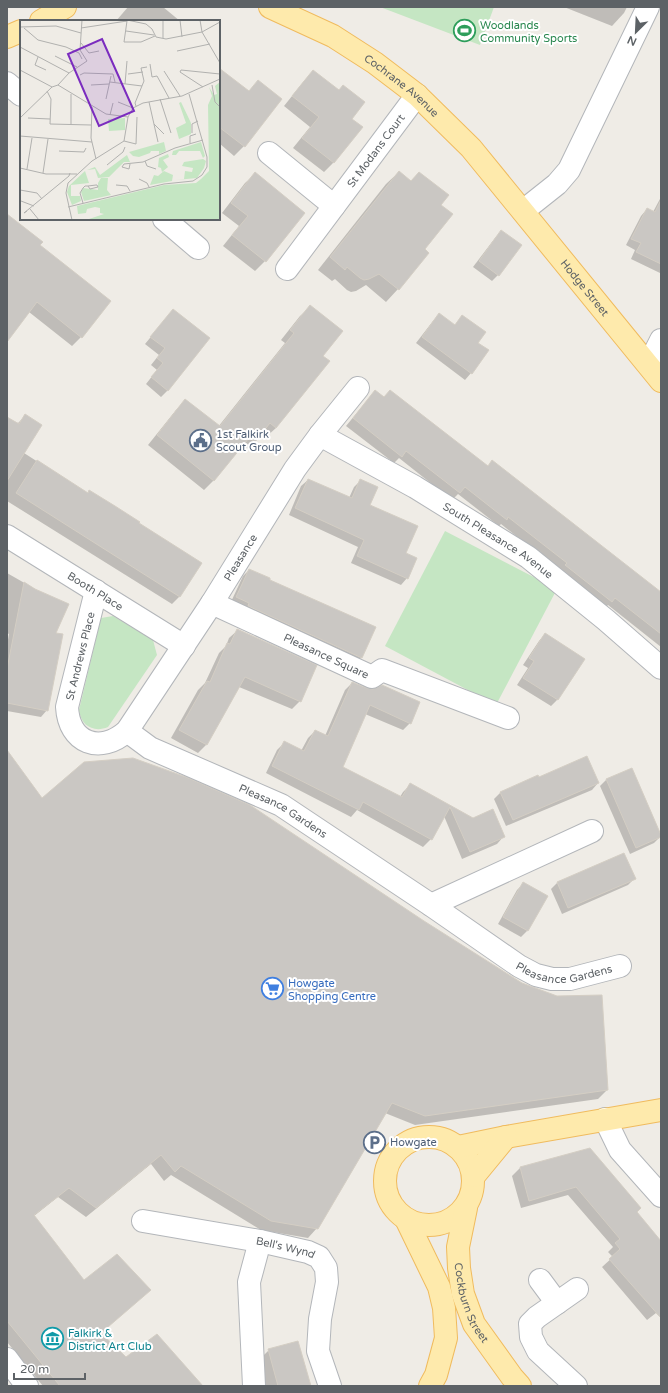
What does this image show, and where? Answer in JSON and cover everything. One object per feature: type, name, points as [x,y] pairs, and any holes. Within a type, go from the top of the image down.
[{"type":"main road","points":[[43,20],[65,7]]},
{"type":"main road","name":"Cochrane Avenue","points":[[270,7],[333,36],[375,63],[417,95],[471,148],[510,194]]},
{"type":"main road","points":[[7,37],[20,31]]},
{"type":"main road","name":"Hodge Street","points":[[510,194],[655,372]]},
{"type":"main road","points":[[458,1147],[506,1137],[661,1110]]},
{"type":"main road","name":"Cockburn Street","points":[[466,1208],[454,1219],[438,1225],[422,1226],[406,1219],[394,1209],[387,1197],[384,1182],[389,1162],[397,1149],[415,1138],[430,1136],[445,1139],[458,1147],[470,1161],[474,1176],[472,1194],[466,1208],[458,1247],[459,1268],[463,1294],[474,1324],[520,1386]]},
{"type":"main road","points":[[474,1176],[506,1137]]},
{"type":"main road","name":"Cockburn Street","points":[[406,1219],[439,1287],[444,1308],[446,1338],[436,1375],[430,1386]]},
{"type":"street","points":[[523,211],[557,184],[569,170],[648,7]]},
{"type":"street","points":[[7,83],[20,95]]},
{"type":"street","name":"St Modans Court","points":[[287,269],[417,95]]},
{"type":"street","points":[[269,153],[334,206]]},
{"type":"street","points":[[165,220],[198,248]]},
{"type":"street","points":[[655,372],[661,340]]},
{"type":"street","name":"Pleasance","points":[[127,731],[212,603],[294,469],[358,388]]},
{"type":"street","name":"South Pleasance Avenue","points":[[320,435],[415,487],[528,557],[606,620],[661,668]]},
{"type":"street","name":"Booth Place","points":[[7,536],[184,646]]},
{"type":"street","name":"St Andrews Place","points":[[96,591],[67,707],[68,719],[74,732],[83,739],[94,743],[106,744],[118,739],[127,731]]},
{"type":"street","name":"Pleasance Square","points":[[212,603],[372,677],[382,670],[508,718]]},
{"type":"street","name":"Pleasance Gardens","points":[[127,731],[150,748],[281,805],[431,905],[519,966],[536,975],[552,979],[570,979],[620,966]]},
{"type":"street","points":[[431,905],[592,831]]},
{"type":"street","points":[[605,1119],[620,1150],[661,1196]]},
{"type":"street","name":"Bell's Wynd","points":[[143,1221],[260,1241],[308,1252],[319,1257],[326,1268],[327,1282],[320,1319],[318,1351],[333,1383]]},
{"type":"street","points":[[254,1386],[249,1282],[260,1241]]},
{"type":"street","points":[[540,1280],[557,1303]]},
{"type":"street","points":[[576,1386],[538,1351],[530,1338],[530,1324],[537,1317],[577,1289]]},
{"type":"street","points":[[7,1359],[27,1386]]},
{"type":"green space","name":"Woodlands Community Sports","points":[[380,7],[494,7],[480,45]]},
{"type":"green space","points":[[445,531],[557,589],[496,705],[385,646]]},
{"type":"green space","points":[[113,616],[153,640],[157,655],[108,727],[98,729],[89,727],[85,724],[80,716],[79,710],[101,618]]},
{"type":"building","points":[[220,69],[249,91],[258,80],[282,99],[245,147],[220,128]]},
{"type":"building","points":[[313,70],[339,90],[343,85],[365,102],[352,119],[363,127],[334,163],[302,138],[319,117],[292,96]]},
{"type":"building","points":[[399,171],[411,181],[419,172],[449,195],[441,205],[453,214],[425,249],[429,253],[399,290],[379,274],[364,280],[347,267],[345,270],[330,257]]},
{"type":"building","points":[[255,172],[305,213],[266,262],[232,235],[248,216],[231,203]]},
{"type":"building","points":[[661,200],[661,264],[636,252],[641,243],[631,239],[647,208],[655,212]]},
{"type":"building","points":[[7,214],[43,242],[40,245],[111,301],[82,338],[37,302],[7,342]]},
{"type":"building","points":[[501,230],[522,245],[499,276],[479,261]]},
{"type":"building","points":[[310,305],[343,331],[323,356],[330,361],[276,428],[270,423],[255,442],[249,438],[214,481],[157,435],[185,399],[220,426],[294,333],[290,330]]},
{"type":"building","points":[[173,309],[210,338],[168,391],[151,377],[163,363],[157,358],[165,348],[150,337]]},
{"type":"building","points":[[439,313],[455,325],[462,315],[486,332],[478,343],[489,350],[472,374],[422,337]]},
{"type":"building","points":[[375,390],[384,397],[390,390],[488,466],[492,460],[661,592],[661,634],[615,598],[612,602],[565,565],[567,563],[508,517],[507,520],[465,487],[460,493],[406,451],[402,457],[353,418]]},
{"type":"building","points":[[25,414],[42,425],[7,481],[7,417],[19,424]]},
{"type":"building","points":[[37,460],[88,493],[89,490],[115,506],[202,563],[180,597],[16,493]]},
{"type":"building","points":[[308,479],[352,498],[360,479],[378,487],[370,505],[418,526],[406,553],[417,558],[408,579],[357,556],[364,540],[295,508]]},
{"type":"building","points":[[249,569],[270,578],[270,580],[376,627],[362,658],[248,606],[249,603],[236,597]]},
{"type":"building","points":[[24,582],[35,589],[69,604],[56,633],[63,634],[48,711],[7,703],[7,669]]},
{"type":"building","points":[[237,629],[317,665],[301,702],[245,677],[207,745],[179,730],[207,681],[210,682],[227,643],[230,644]]},
{"type":"building","points":[[545,633],[585,659],[558,700],[523,678],[534,661],[529,658]]},
{"type":"building","points":[[352,682],[373,689],[382,685],[420,702],[411,724],[370,705],[343,767],[402,797],[410,783],[473,818],[493,809],[505,837],[470,852],[450,807],[432,840],[363,802],[359,810],[272,766],[284,741],[304,751],[315,730],[328,736]]},
{"type":"building","name":"Howgate Shopping Centre","points":[[7,750],[42,798],[84,762],[133,758],[186,777],[250,805],[424,921],[522,983],[557,996],[602,995],[608,1090],[425,1116],[392,1103],[318,1229],[271,1221],[181,1166],[175,1172],[161,1155],[96,1208],[69,1188],[34,1215],[84,1280],[117,1254],[151,1290],[101,1333],[126,1357],[157,1334],[203,1386],[60,1386],[7,1321]]},
{"type":"building","points":[[587,756],[599,783],[513,820],[500,792]]},
{"type":"building","points":[[632,768],[661,835],[661,837],[636,848],[606,779]]},
{"type":"building","points":[[624,853],[636,879],[568,908],[557,882]]},
{"type":"building","points":[[523,882],[548,896],[528,931],[503,917]]},
{"type":"building","points":[[590,1148],[641,1208],[637,1212],[661,1241],[661,1318],[609,1259],[620,1249],[615,1243],[620,1239],[576,1187],[529,1201],[520,1167]]},
{"type":"building","points":[[298,1341],[311,1386],[278,1386],[268,1349]]},
{"type":"place","name":"Woodlands Community Sports","points":[[465,31]]},
{"type":"place","name":"1st Falkirk Scout Group","points":[[200,440]]},
{"type":"place","name":"Howgate Shopping Centre","points":[[273,989]]},
{"type":"place","name":"Howgate","points":[[375,1142]]},
{"type":"place","name":"Falkirk & District Art Club","points":[[53,1339]]}]
